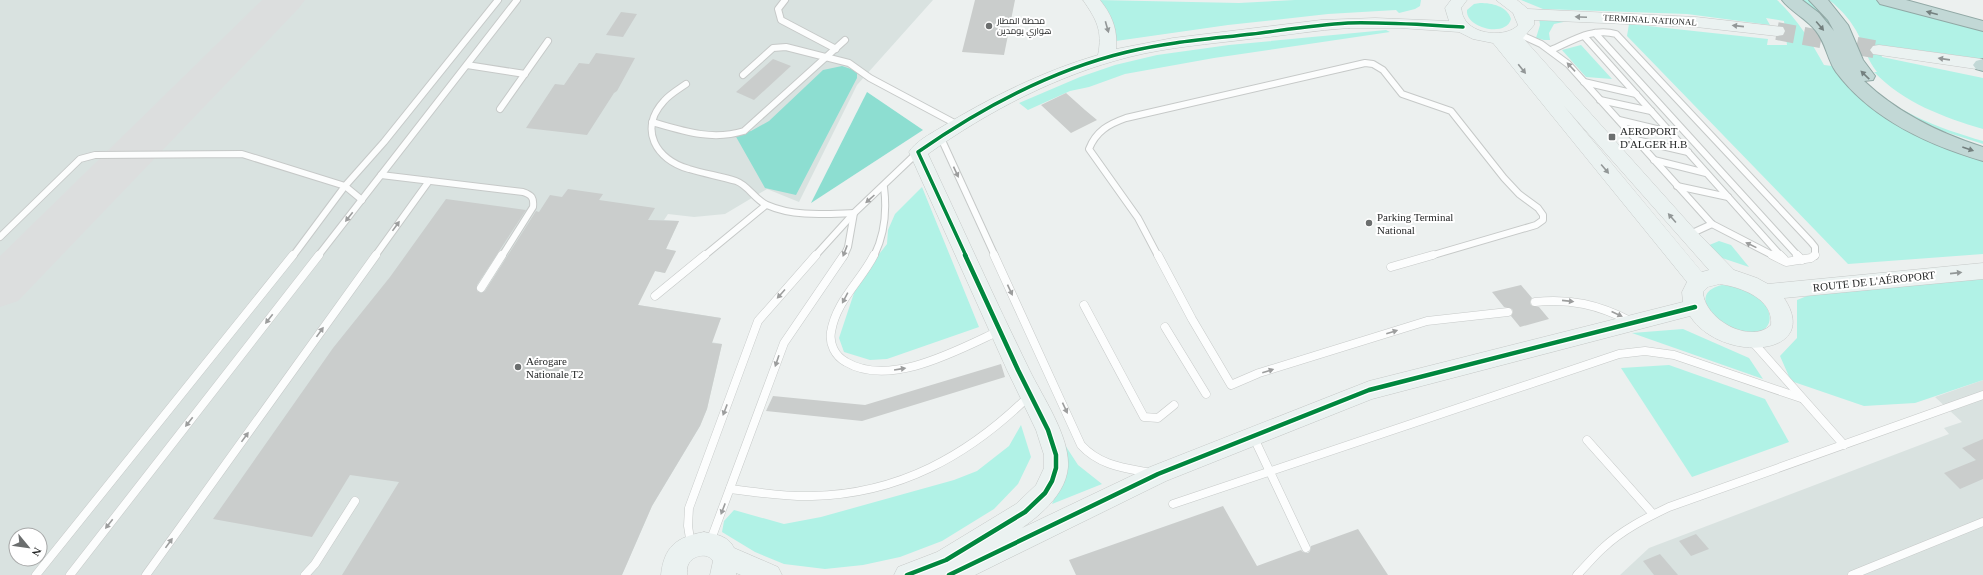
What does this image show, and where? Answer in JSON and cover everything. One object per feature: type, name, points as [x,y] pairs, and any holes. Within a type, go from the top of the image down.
[{"type":"highway","points":[[1791,0],[1819,23],[1830,40],[1835,56],[1842,68],[1877,102],[1892,113],[1929,134],[1983,154]]},
{"type":"highway","points":[[1818,0],[1827,8],[1841,28],[1861,71],[1885,93],[1908,109],[1931,122],[1955,132],[1983,140]]},
{"type":"highway","points":[[1886,0],[1983,26]]},
{"type":"street","points":[[1091,0],[1099,9],[1108,28],[1109,48],[1106,58]]},
{"type":"street","points":[[1453,3],[1453,14],[1456,21],[1463,27],[1479,35],[1510,36],[1526,25],[1523,14],[1518,8],[1504,0]]},
{"type":"street","name":"TERMINAL NATIONAL","points":[[1523,14],[1696,22],[1777,31]]},
{"type":"street","points":[[907,575],[946,560],[1025,512],[1045,493],[1052,481],[1056,468],[1056,455],[1048,430],[1000,331],[918,152],[958,125],[1025,90],[1106,58],[1167,44],[1330,24],[1380,22],[1463,27]]},
{"type":"street","points":[[1510,36],[1688,235],[1728,276]]},
{"type":"street","points":[[1510,36],[1698,282]]},
{"type":"street","points":[[1879,50],[1983,65]]},
{"type":"street","name":"ROUTE DE L'AÉROPORT","points":[[1764,292],[1983,271]]},
{"type":"street","points":[[1711,276],[1728,276],[1747,282],[1764,292],[1774,301],[1780,311],[1782,321],[1780,330],[1774,336],[1763,340],[1750,340],[1734,336],[1717,329],[1708,322],[1695,307],[1692,292],[1698,282],[1711,276]]},
{"type":"street","points":[[950,575],[1158,474],[1369,390],[1695,307]]},
{"type":"street","points":[[673,574],[678,557],[712,555],[769,575]]},
{"type":"lane","points":[[36,575],[298,249],[345,186],[384,142],[498,0]]},
{"type":"lane","points":[[72,575],[381,175],[468,66],[517,0]]},
{"type":"lane","points":[[785,0],[778,8],[777,12],[781,20],[836,49]]},
{"type":"lane","points":[[1510,36],[1551,50],[1568,64],[1712,224],[1786,262],[1802,260],[1815,256],[1815,247],[1811,242],[1620,38],[1611,32],[1595,33],[1551,50]]},
{"type":"lane","points":[[1595,33],[1802,260]]},
{"type":"lane","points":[[1584,36],[1786,262]]},
{"type":"lane","points":[[652,122],[710,137],[733,135],[744,131],[845,40]]},
{"type":"lane","points":[[500,109],[548,41]]},
{"type":"lane","points":[[743,75],[777,47],[786,47],[849,63],[870,78],[958,125]]},
{"type":"lane","points":[[1391,267],[1536,225],[1543,220],[1543,216],[1538,208],[1517,192],[1456,116],[1445,109],[1411,99],[1402,94],[1380,66],[1365,63],[1126,118],[1102,129],[1094,138],[1089,149],[1138,218],[1192,319],[1232,386],[1259,374],[1427,321],[1508,312]]},
{"type":"lane","points":[[468,66],[525,74]]},
{"type":"lane","points":[[1584,82],[1636,94]]},
{"type":"lane","points":[[686,84],[664,101],[652,122],[651,132],[653,142],[665,158],[688,169],[719,175],[739,182],[766,205],[805,214],[838,215],[854,213]]},
{"type":"lane","points":[[1600,100],[1652,111]]},
{"type":"lane","points":[[1618,120],[1669,132]]},
{"type":"lane","points":[[940,136],[1081,445],[1092,457],[1100,462],[1158,474]]},
{"type":"lane","points":[[1636,140],[1688,152]]},
{"type":"lane","points":[[854,213],[848,247],[842,260],[784,343],[730,489],[712,555],[688,534],[687,520],[689,508],[754,329],[763,314],[854,213],[884,187],[918,152]]},
{"type":"lane","points":[[0,237],[80,160],[94,155],[242,154],[345,186],[362,200]]},
{"type":"lane","points":[[1654,159],[1706,173]]},
{"type":"lane","points":[[381,175],[523,192],[531,195],[534,200],[533,207],[481,288]]},
{"type":"lane","points":[[146,575],[429,181]]},
{"type":"lane","points":[[1677,186],[1728,197]]},
{"type":"lane","points":[[884,187],[887,213],[885,227],[874,256],[853,283],[837,314],[830,345],[835,355],[844,363],[856,368],[869,371],[898,370],[916,366],[1000,331]]},
{"type":"lane","points":[[655,296],[766,205]]},
{"type":"lane","points":[[1688,235],[1712,224]]},
{"type":"lane","points":[[1535,302],[1555,300],[1583,302],[1617,314],[1634,322]]},
{"type":"lane","points":[[1084,305],[1144,417],[1158,418],[1174,405]]},
{"type":"lane","points":[[1165,327],[1206,394]]},
{"type":"lane","points":[[1750,340],[1844,445]]},
{"type":"lane","points":[[1173,504],[1607,357],[1632,352],[1659,352],[1688,359],[1801,398]]},
{"type":"lane","points":[[730,489],[781,495],[813,496],[852,492],[878,487],[909,478],[938,465],[977,442],[1011,415],[1030,394]]},
{"type":"lane","points":[[1577,575],[1603,548],[1621,534],[1653,514],[1983,395]]},
{"type":"lane","points":[[1253,436],[1306,548]]},
{"type":"lane","points":[[1587,440],[1653,514]]},
{"type":"lane","points":[[305,575],[315,564],[355,501]]},
{"type":"lane","points":[[1852,575],[1983,522]]},
{"type":"shaded area","points":[[0,0],[933,0],[857,85],[799,202],[767,189],[725,214],[694,217],[668,214],[664,220],[679,221],[666,249],[676,251],[665,273],[655,271],[638,305],[721,318],[711,342],[722,344],[707,409],[700,426],[652,506],[622,575],[0,575]]},
{"type":"shaded area","points":[[1983,380],[1983,575],[1620,575],[1649,548],[1949,434],[1944,428],[1962,422],[1935,397]]},
{"type":"green space","points":[[1097,0],[1239,3],[1295,0],[1421,0],[1420,6],[1415,9],[1399,13],[1396,10],[1328,14],[1228,25],[1109,42]]},
{"type":"green space","points":[[1521,0],[1777,0],[1791,14],[1824,65],[1832,66],[1837,74],[1857,94],[1983,154],[1983,254],[1848,264],[1627,36],[1629,24],[1768,39],[1767,45],[1787,45],[1784,21],[1766,18],[1770,25],[1687,14],[1543,9]]},
{"type":"green space","points":[[1803,0],[1809,0],[1821,12],[1835,32],[1854,67],[1822,17]]},
{"type":"green space","points":[[1829,0],[1878,0],[1983,28],[1983,59],[1880,45],[1882,57],[1983,78],[1983,129],[1925,108],[1886,83],[1874,72],[1877,72],[1853,26],[1846,16]]},
{"type":"green space","points":[[1480,3],[1503,8],[1511,19],[1508,25],[1502,28],[1494,29],[1479,26],[1472,22],[1468,16],[1467,10],[1474,4]]},
{"type":"green space","points":[[1539,18],[1568,21],[1554,24],[1549,33],[1550,40],[1544,40],[1536,38],[1540,25]]},
{"type":"green space","points":[[1386,30],[1390,32],[1214,58],[1125,74],[1089,87],[1070,91],[1028,110],[1019,103],[1080,77],[1115,65],[1157,55],[1229,45]]},
{"type":"green space","points":[[1581,45],[1612,79],[1586,77],[1562,50]]},
{"type":"green space","points":[[842,66],[857,71],[857,78],[796,195],[765,188],[735,135],[751,131],[769,121],[823,70]]},
{"type":"green space","points":[[1856,71],[1869,86],[1898,107],[1932,124],[1983,141],[1983,144],[1936,129],[1903,113],[1869,91]]},
{"type":"green space","points":[[867,92],[923,130],[811,203]]},
{"type":"green space","points":[[922,187],[979,327],[887,359],[870,360],[844,352],[839,338],[858,281],[887,244],[888,230],[895,214]]},
{"type":"green space","points":[[1719,241],[1731,245],[1749,267],[1716,256],[1707,246]]},
{"type":"green space","points":[[1983,277],[1983,380],[1915,403],[1864,406],[1791,381],[1780,356],[1797,338],[1797,300],[1822,290]]},
{"type":"green space","points":[[1722,285],[1744,290],[1758,297],[1766,306],[1770,316],[1768,326],[1759,331],[1745,332],[1726,325],[1712,314],[1706,301],[1707,294],[1712,289]]},
{"type":"green space","points":[[1683,329],[1749,358],[1763,379],[1632,333]]},
{"type":"green space","points":[[1669,365],[1765,399],[1789,442],[1692,477],[1621,368]]},
{"type":"green space","points":[[1021,425],[1031,457],[1018,484],[994,509],[942,541],[900,557],[863,565],[825,569],[784,564],[755,552],[722,532],[724,521],[734,510],[784,524],[821,517],[954,480],[977,471],[1009,446]]},
{"type":"green space","points":[[1065,445],[1078,465],[1102,484],[1052,504],[1061,483]]},
{"type":"building","name":"محطة المطار هواري بومدين","points":[[975,0],[1015,0],[1004,55],[962,52]]},
{"type":"building","points":[[621,12],[637,14],[623,37],[606,35]]},
{"type":"building","points":[[596,53],[635,58],[617,91],[614,93],[587,135],[526,128],[555,84],[564,85],[579,63],[589,64]]},
{"type":"building","points":[[773,59],[791,66],[754,100],[736,92]]},
{"type":"building","points":[[1066,93],[1097,120],[1071,133],[1041,105]]},
{"type":"building","name":"Aérogare Nationale T2","points":[[568,189],[603,194],[599,200],[655,208],[648,220],[679,221],[666,249],[676,251],[665,273],[655,271],[638,305],[721,318],[712,343],[722,344],[707,409],[700,426],[652,506],[622,575],[342,575],[399,482],[350,475],[312,537],[213,519],[333,348],[390,277],[446,199],[526,210],[477,285],[477,291],[481,293],[485,291],[536,211],[539,212],[550,195],[562,197]]},
{"type":"building","points":[[1521,285],[1532,298],[1530,302],[1531,305],[1539,307],[1549,319],[1520,327],[1511,316],[1513,312],[1512,309],[1504,307],[1492,292]]},
{"type":"building","points":[[1001,364],[1005,377],[862,421],[766,411],[773,396],[865,405]]},
{"type":"building","points":[[1983,439],[1983,479],[1960,489],[1944,473],[1976,460],[1962,448]]},
{"type":"building","points":[[1223,506],[1257,566],[1301,550],[1308,553],[1311,546],[1358,529],[1388,575],[1076,575],[1069,560]]},
{"type":"building","points":[[1696,534],[1709,549],[1691,556],[1679,541]]},
{"type":"building","points":[[1660,554],[1678,575],[1654,575],[1643,561]]},
{"type":"taxiway","points":[[0,287],[285,0]]},
{"type":"tunnel","points":[[1777,31],[1879,50]]},
{"type":"cycle path","points":[[907,575],[946,560],[1025,512],[1045,493],[1052,481],[1056,468],[1056,455],[1048,430],[1018,370],[918,152],[964,121],[1045,80],[1100,59],[1126,52],[1173,43],[1335,24],[1388,23],[1463,27]]},
{"type":"cycle path","points":[[949,575],[1158,474],[1369,390],[1695,307]]},
{"type":"place","name":"محطة المطار هواري بومدين","points":[[989,26]]},
{"type":"place","name":"AEROPORT D'ALGER H.B","points":[[1612,137]]},
{"type":"place","name":"Parking Terminal National","points":[[1369,223]]},
{"type":"place","name":"Aérogare Nationale T2","points":[[518,367]]}]
